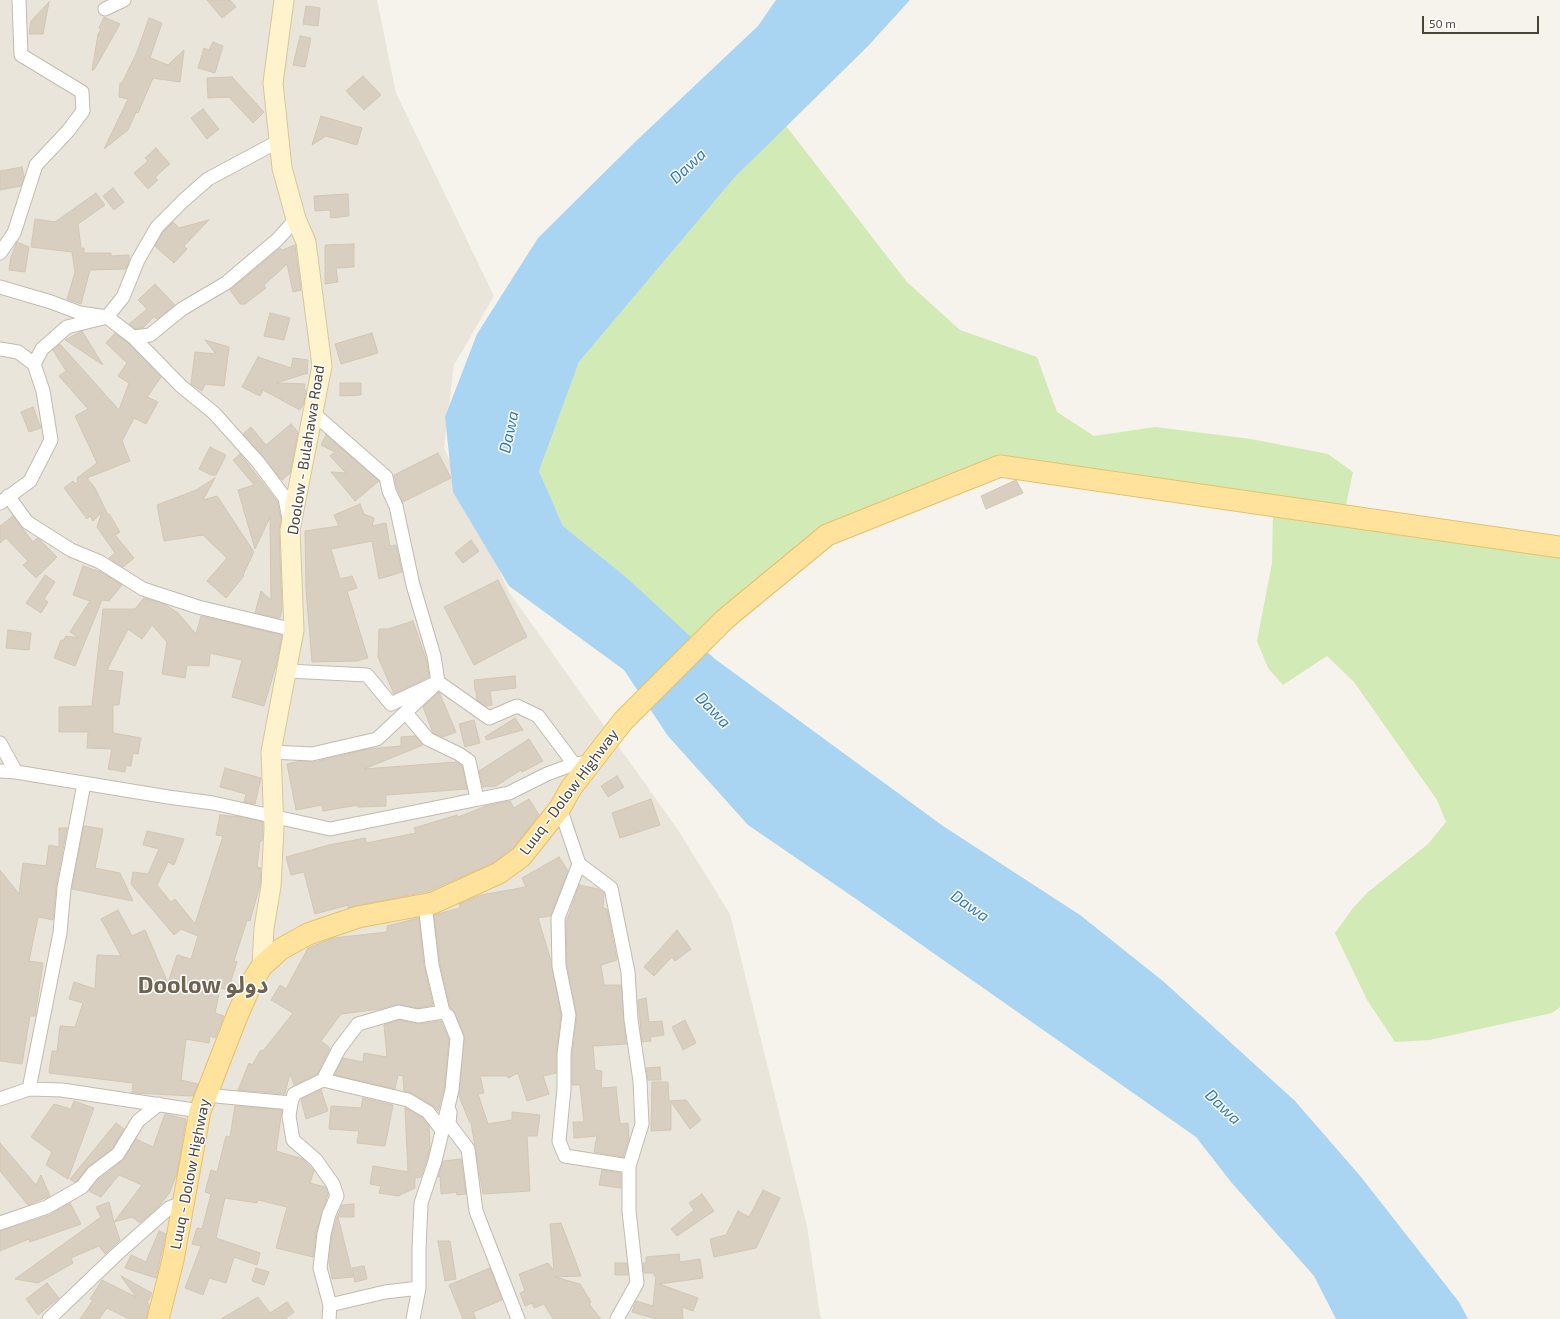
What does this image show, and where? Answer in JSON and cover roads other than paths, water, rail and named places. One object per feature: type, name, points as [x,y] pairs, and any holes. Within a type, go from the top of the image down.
[{"type":"main road","name":"Doolow - Bulahawa Road","points":[[262,966],[264,928],[271,886],[274,817],[271,752],[288,671],[294,630],[290,530],[322,366],[306,242],[296,219],[282,168],[272,83],[284,0]]},
{"type":"main road","name":"Luuq - Dolow Highway","points":[[158,1319],[173,1260],[203,1103],[237,1016],[252,982],[262,966],[281,949],[308,934],[358,917],[433,903],[498,873],[520,857],[560,808],[583,763],[623,721],[726,619],[827,535],[1000,466],[1560,547]]},
{"type":"street","points":[[0,253],[14,233],[36,165],[68,131],[83,111],[82,92],[21,55],[19,0]]},
{"type":"street","points":[[104,9],[124,0]]},
{"type":"street","points":[[34,364],[42,349],[67,327],[107,317],[123,297],[138,260],[157,227],[208,179],[279,140]]},
{"type":"street","points":[[134,337],[150,335],[182,309],[226,283],[278,240],[296,219]]},
{"type":"street","points":[[0,287],[51,302],[80,313],[107,317],[134,337],[180,386],[214,413],[258,462],[285,498],[290,530]]},
{"type":"street","points":[[0,349],[18,352],[34,364],[43,392],[52,440],[30,481],[4,499],[27,522],[72,550],[100,562],[142,589],[198,607],[294,630]]},
{"type":"street","points":[[0,771],[16,772],[84,784],[213,803],[330,829],[509,793],[583,763],[538,716],[516,706],[489,718],[438,682],[434,656],[413,585],[396,506],[389,491],[386,477],[313,413]]},
{"type":"street","points":[[288,671],[367,675],[391,704],[438,682]]},
{"type":"street","points":[[271,752],[312,754],[377,739],[438,682]]},
{"type":"street","points":[[406,713],[428,739],[459,754],[469,761],[477,799]]},
{"type":"street","points":[[0,743],[16,772]]},
{"type":"street","points":[[29,1089],[60,932],[64,888],[84,784]]},
{"type":"street","points":[[560,808],[579,864],[612,888],[628,972],[631,1020],[640,1081],[642,1124],[629,1166],[629,1211],[637,1283],[617,1319]]},
{"type":"street","points":[[579,864],[558,918],[559,966],[569,1015],[564,1054],[564,1089],[559,1141],[565,1156],[629,1166]]},
{"type":"street","points":[[425,904],[432,965],[443,1012],[448,1016],[457,1038],[449,1124],[468,1149],[476,1211],[518,1319]]},
{"type":"street","points":[[330,1319],[330,1305],[320,1268],[324,1234],[329,1214],[337,1196],[332,1184],[316,1160],[293,1140],[289,1116],[291,1102],[294,1094],[323,1080],[339,1049],[358,1024],[399,1012],[418,1016],[443,1012]]},
{"type":"street","points":[[323,1080],[408,1100],[428,1112],[442,1130]]},
{"type":"street","points":[[0,1099],[29,1089],[62,1090],[158,1104],[291,1102]]},
{"type":"street","points":[[413,1319],[420,1288],[418,1249],[421,1203],[435,1161],[452,1090]]},
{"type":"street","points":[[0,1223],[47,1207],[82,1187],[93,1173],[118,1154],[138,1121],[158,1104]]},
{"type":"street","points":[[49,1319],[118,1254],[170,1208],[184,1202]]},
{"type":"street","points":[[330,1305],[385,1292],[420,1288]]},
{"type":"water","name":"Dawa","points":[[776,0],[910,0],[868,46],[735,177],[579,362],[539,471],[563,526],[626,577],[715,659],[943,826],[1080,915],[1164,982],[1295,1101],[1361,1177],[1459,1302],[1468,1319],[1336,1319],[1314,1276],[1231,1182],[1196,1137],[748,825],[668,736],[624,670],[509,586],[453,492],[445,417],[477,334],[538,238],[635,142],[758,26]]},
{"type":"district","name":"Doolow دولو","points":[[203,985]]}]
